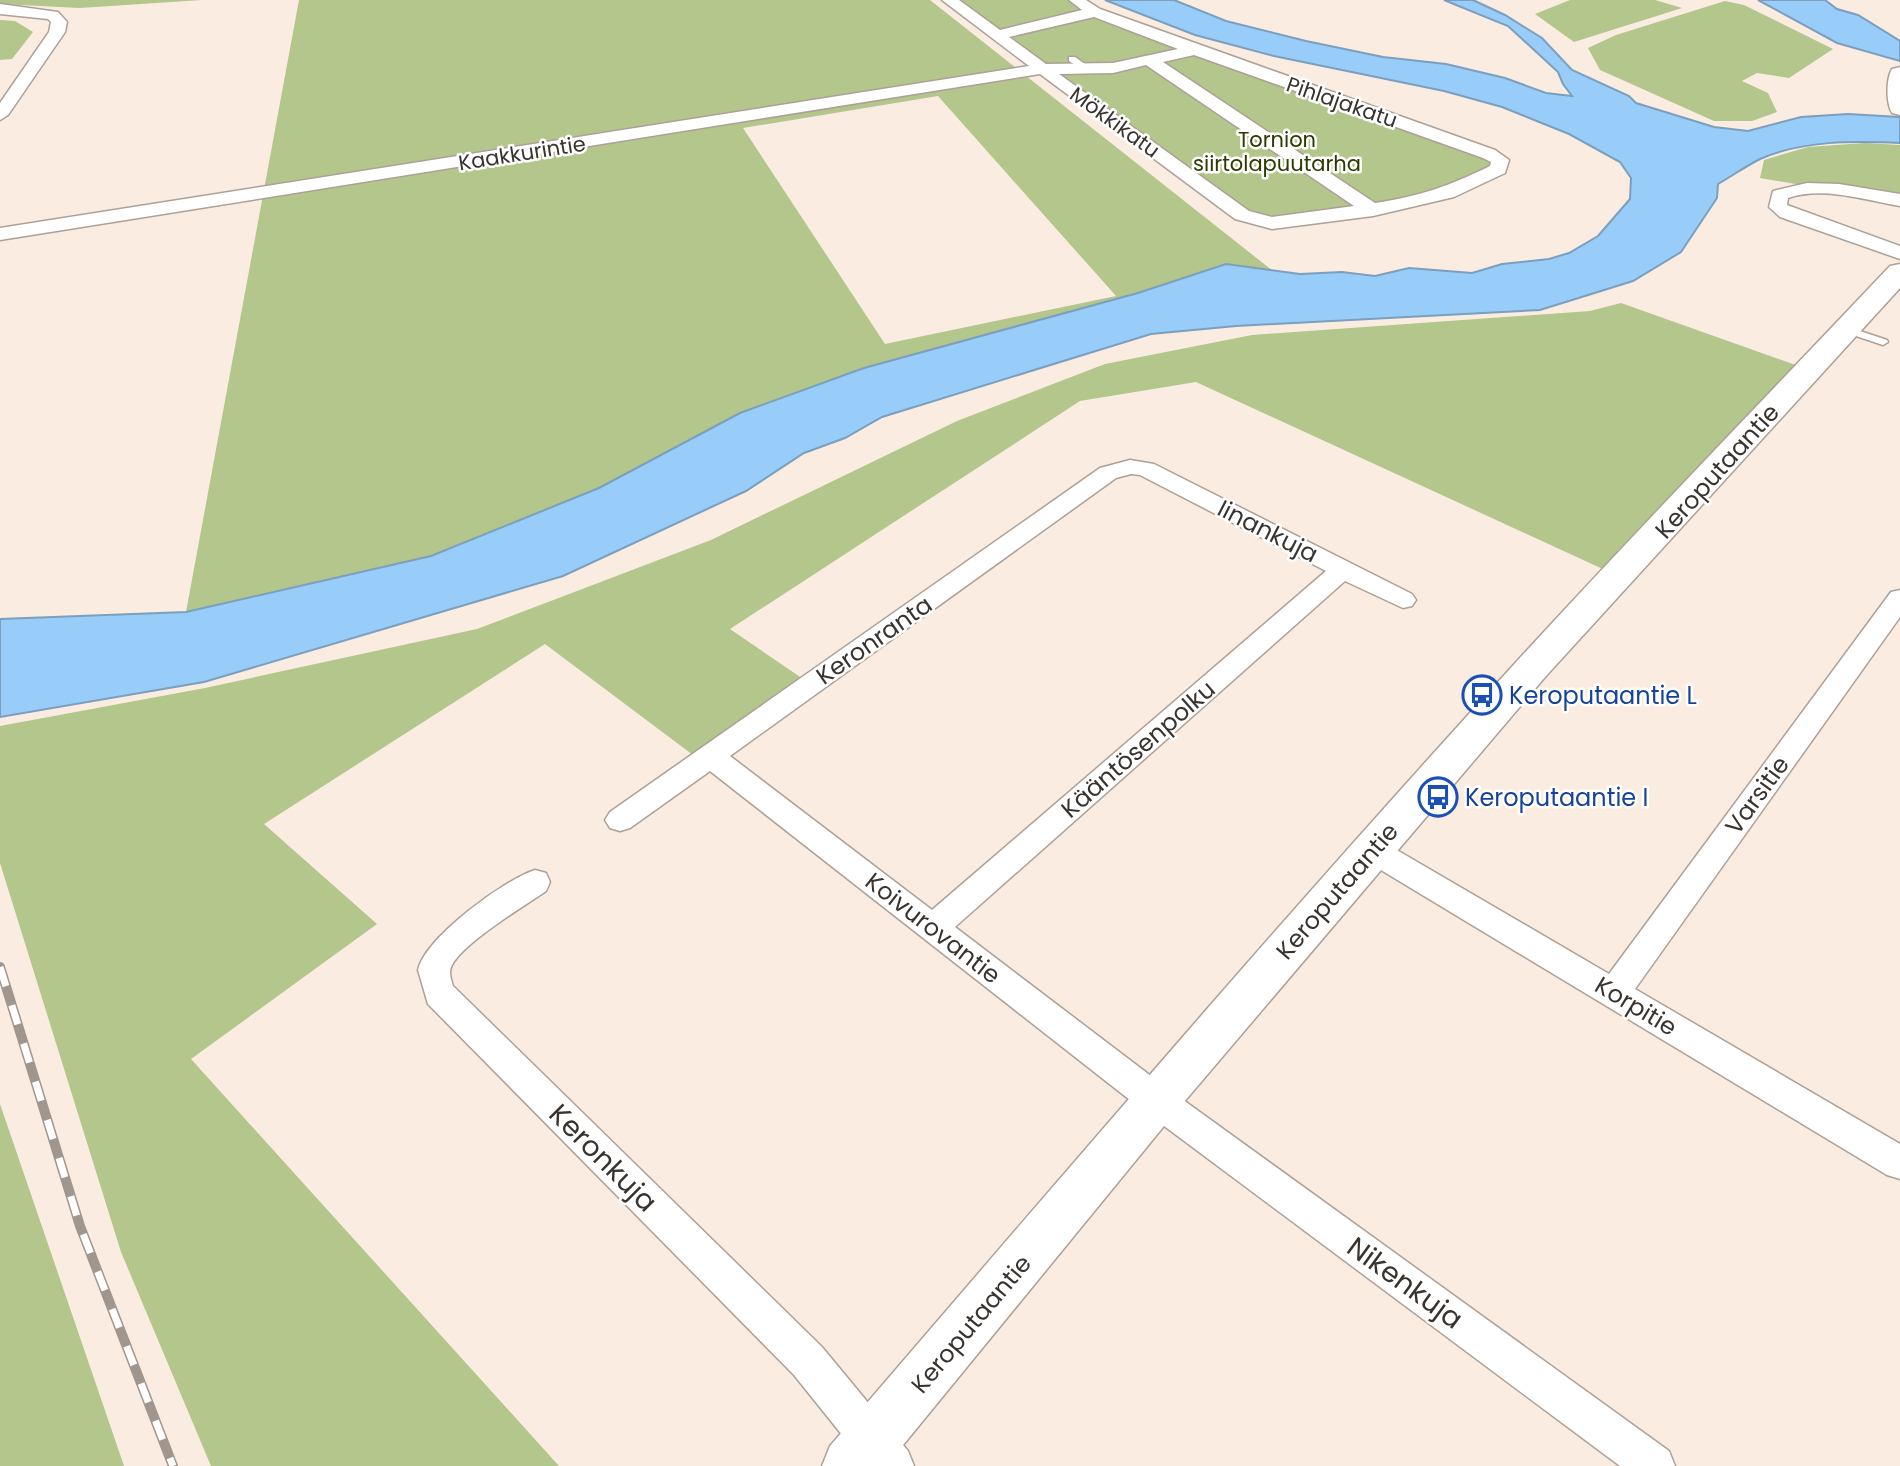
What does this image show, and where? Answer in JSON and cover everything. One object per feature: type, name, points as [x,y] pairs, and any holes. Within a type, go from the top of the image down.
[{"type":"street","name":"Mökkikatu","points":[[949,0],[1242,215],[1272,223],[1373,210]]},
{"type":"street","points":[[1076,0],[1095,12],[1195,50]]},
{"type":"street","points":[[0,9],[53,15],[60,22],[57,32],[0,115]]},
{"type":"street","points":[[998,35],[1095,12]]},
{"type":"street","points":[[1043,69],[1113,68],[1195,50]]},
{"type":"street","name":"Pihlajakatu","points":[[1195,50],[1500,160],[1499,169],[1448,193],[1373,210]]},
{"type":"street","points":[[1149,61],[1373,210]]},
{"type":"street","name":"Kaakkurintie","points":[[0,233],[1043,69]]},
{"type":"street","points":[[1899,107],[1900,74]]},
{"type":"street","points":[[1900,200],[1824,189],[1788,190],[1779,195],[1776,202],[1778,207],[1787,213],[1900,253]]},
{"type":"street","name":"Keroputaantie","points":[[872,1458],[1156,1100],[1372,850],[1533,667],[1856,333],[1900,272]]},
{"type":"street","name":"Iinankuja","points":[[1130,467],[1146,469],[1403,600]]},
{"type":"street","name":"Keronranta","points":[[620,820],[1108,473],[1130,467]]},
{"type":"street","name":"Kääntösenpolku","points":[[933,928],[1343,569]]},
{"type":"street","name":"Varsitie","points":[[1614,992],[1900,597]]},
{"type":"street","name":"Koivurovantie","points":[[710,756],[1156,1100]]},
{"type":"street","name":"Korpitie","points":[[1372,850],[1900,1163]]},
{"type":"street","name":"Keronkuja","points":[[535,882],[446,948],[435,963],[433,977],[440,994],[808,1361],[872,1458]]},
{"type":"street","name":"Nikenkuja","points":[[1156,1100],[1654,1466]]},
{"type":"lane","points":[[1072,59],[1088,69]]},
{"type":"green space","points":[[0,0],[202,0],[80,8],[0,4]]},
{"type":"green space","points":[[299,0],[930,0],[1273,271],[1226,264],[1138,293],[864,368],[740,413],[599,488],[431,556],[186,612]],"holes":[[[938,96],[1116,296],[885,344],[743,128]]]},
{"type":"green space","name":"Tornion siirtolapuutarha","points":[[954,0],[1071,0],[1493,161],[1492,167],[1442,190],[1377,206],[1272,220],[1257,218]]},
{"type":"green space","points":[[1570,0],[1655,0],[1682,8],[1574,42],[1535,14]]},
{"type":"green space","points":[[1725,1],[1744,5],[1833,49],[1789,78],[1757,73],[1742,81],[1768,93],[1777,112],[1752,121],[1714,121],[1600,70],[1588,48],[1616,35]]},
{"type":"green space","points":[[0,20],[15,21],[33,32],[12,59],[0,60]]},
{"type":"green space","points":[[1865,143],[1900,145],[1900,202],[1760,178],[1764,160],[1808,147]]},
{"type":"green space","points":[[1621,303],[1807,369],[1605,570],[1196,382],[1080,401],[730,629],[806,681],[697,758],[545,644],[264,824],[377,924],[191,1059],[559,1466],[211,1466],[121,1252],[0,863],[0,726],[205,688],[477,629],[711,540],[957,421],[1105,364],[1252,335],[1590,311]]},
{"type":"green space","points":[[0,1104],[124,1466],[0,1466]]},
{"type":"water","points":[[1105,0],[1174,0],[1226,21],[1306,41],[1383,57],[1446,64],[1505,78],[1546,93],[1572,96],[1558,72],[1508,26],[1444,0],[1473,0],[1505,15],[1542,38],[1572,70],[1629,96],[1636,103],[1714,127],[1748,131],[1801,117],[1848,114],[1900,117],[1900,143],[1847,142],[1811,145],[1760,159],[1718,184],[1717,198],[1681,252],[1633,281],[1540,310],[1236,326],[1151,334],[882,417],[845,438],[804,453],[746,491],[563,576],[204,682],[0,717],[0,619],[186,612],[431,556],[599,488],[740,413],[864,368],[1138,293],[1226,264],[1300,274],[1342,272],[1375,276],[1409,268],[1472,273],[1502,264],[1549,259],[1569,253],[1598,236],[1630,199],[1631,178],[1620,162],[1569,134],[1502,107],[1444,91],[1274,56],[1195,35]]},
{"type":"water","points":[[1758,0],[1825,0],[1837,9],[1858,15],[1900,41],[1900,61],[1837,43]]},
{"type":"railway","points":[[0,967],[80,1226],[173,1466]]},
{"type":"place","name":"Keroputaantie L","points":[[1482,695]]},
{"type":"place","name":"Keroputaantie I","points":[[1438,797]]}]
